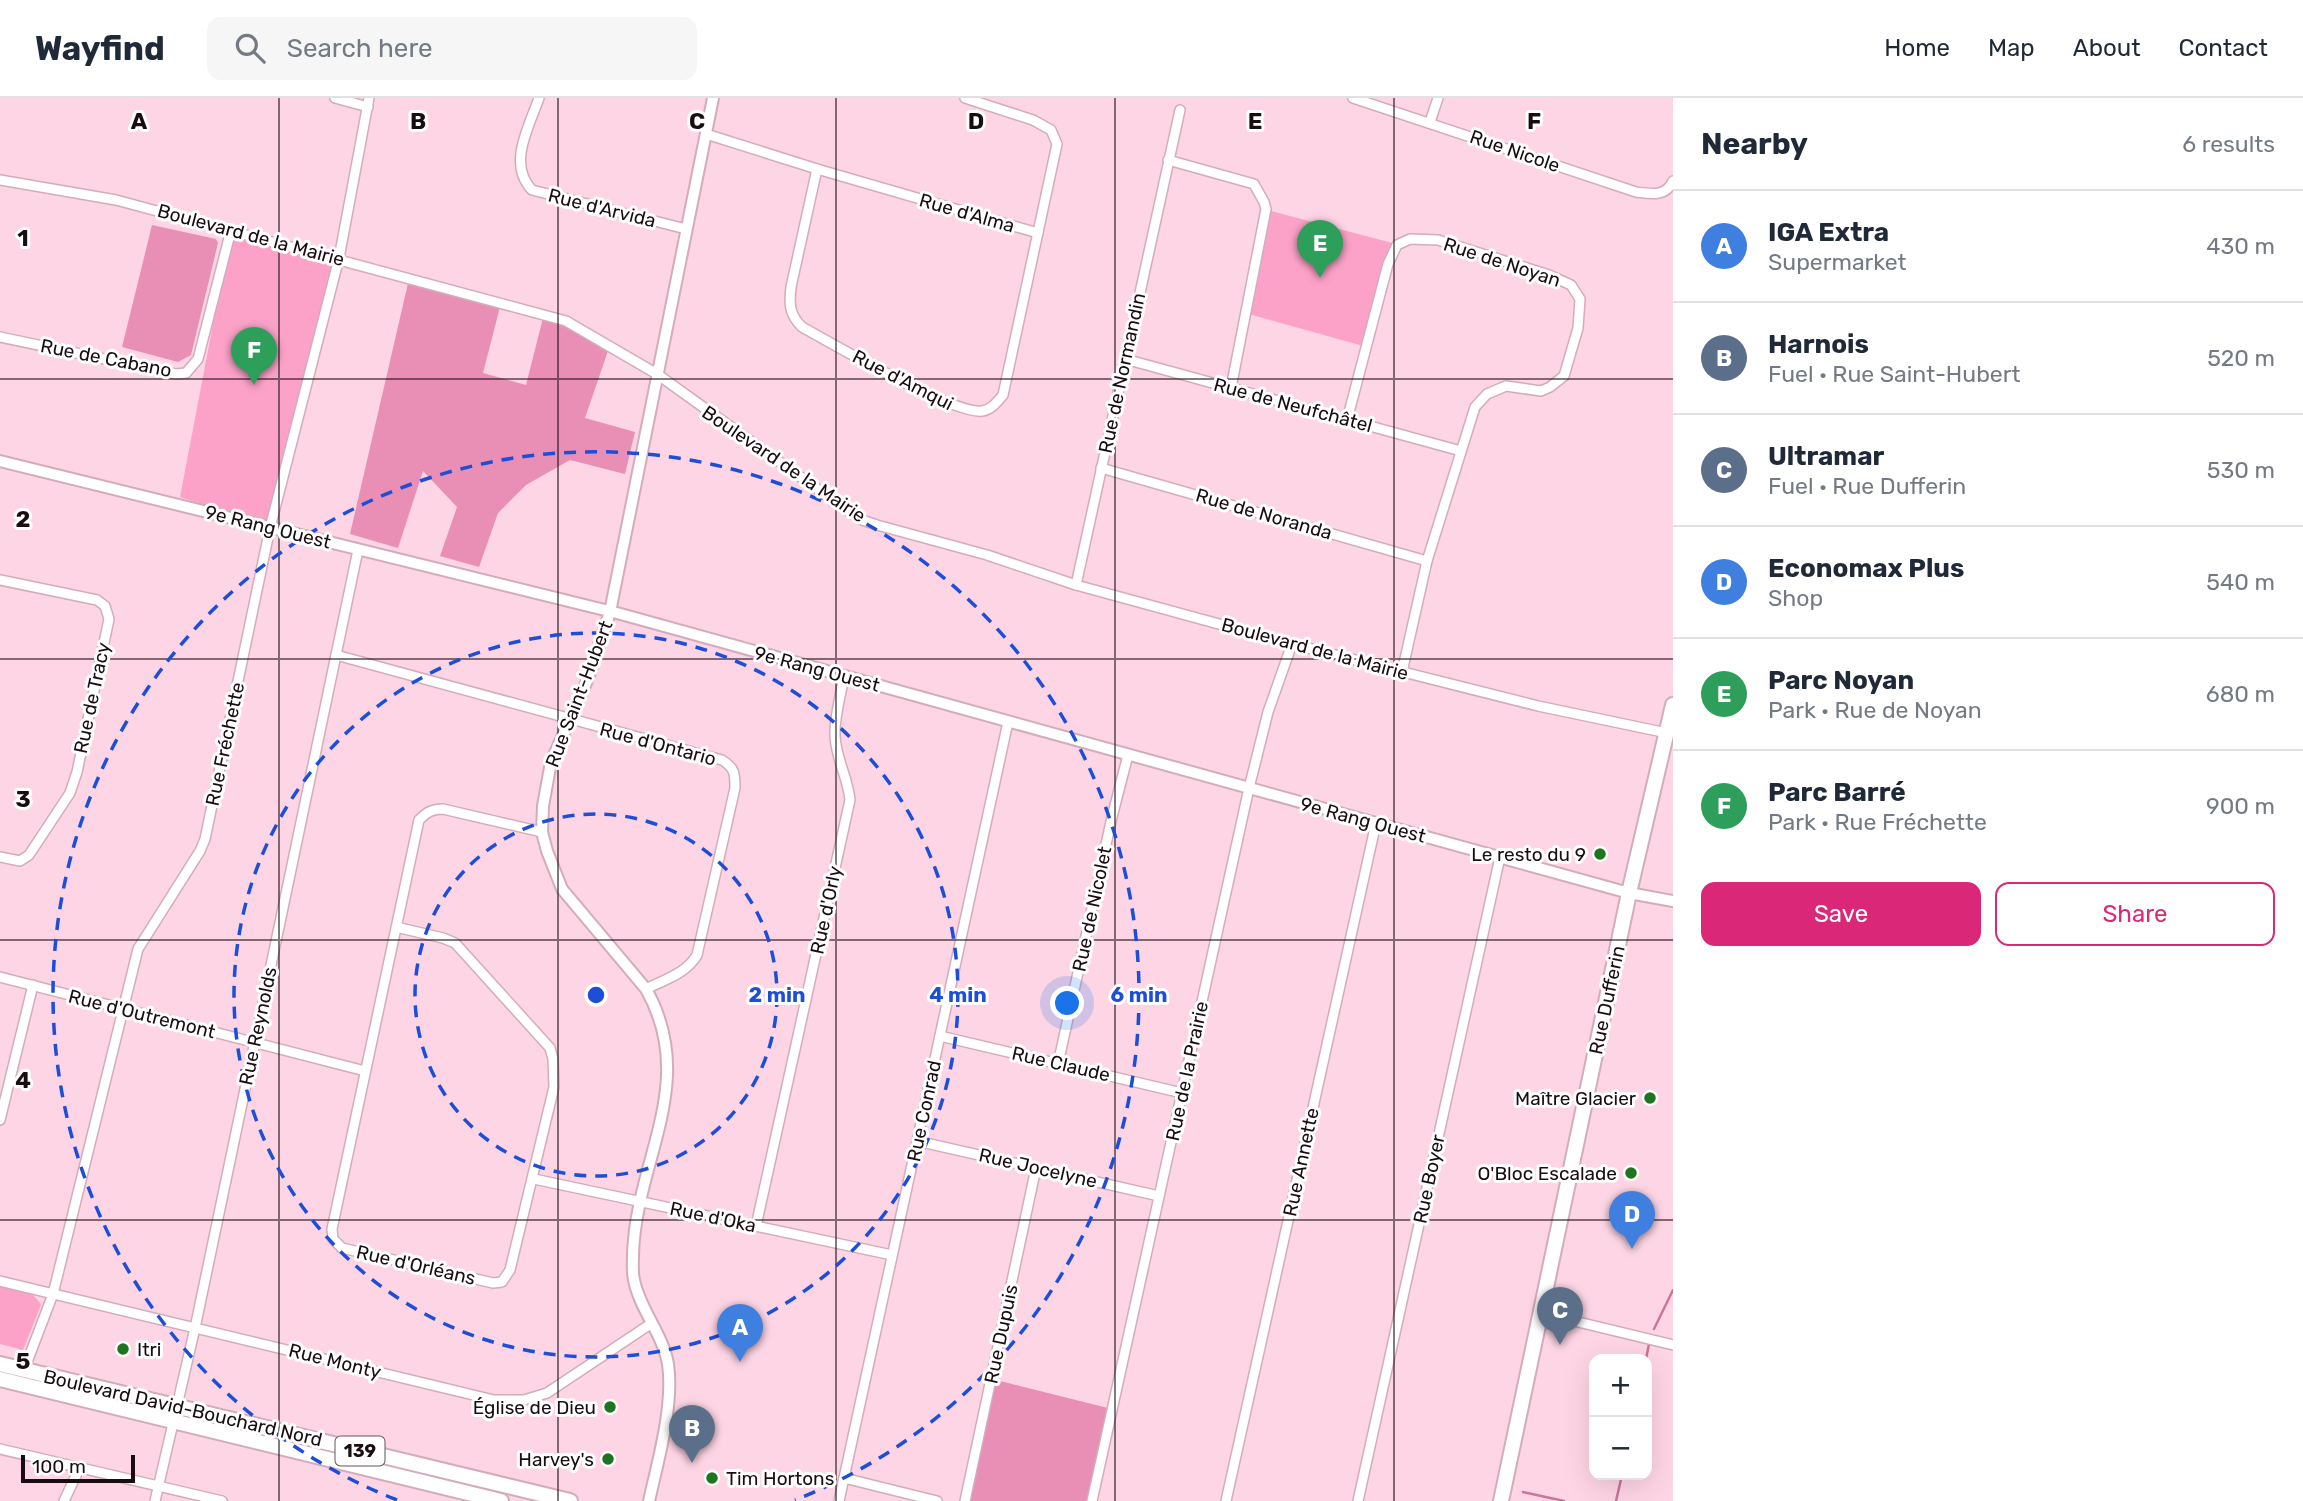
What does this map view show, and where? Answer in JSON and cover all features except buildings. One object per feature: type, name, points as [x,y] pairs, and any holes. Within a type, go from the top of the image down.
[{"type":"main road","name":"Rue Dufferin","points":[[1501,1501],[1629,893],[1673,705]]},
{"type":"main road","name":"Boulevard David-Bouchard Nord","points":[[0,1364],[176,1415],[501,1501]]},
{"type":"main road","name":"Boulevard David-Bouchard Nord","points":[[0,1379],[570,1501]]},
{"type":"street","points":[[335,98],[369,102]]},
{"type":"street","name":"Rue d'Arvida","points":[[539,98],[520,156],[520,170],[525,182],[533,190],[686,229]]},
{"type":"street","name":"Rue Saint-Hubert","points":[[649,1501],[663,1433],[669,1381],[664,1350],[633,1279],[633,1251],[641,1203],[667,1093],[669,1067],[665,1037],[656,1008],[646,989],[562,888],[542,832],[543,806],[551,762],[587,681],[610,612],[713,98]]},
{"type":"street","name":"Rue d'Alma","points":[[706,134],[1038,233],[1056,153],[1057,144],[1051,130],[1033,120],[965,98]]},
{"type":"street","name":"Rue Nicole","points":[[1353,98],[1636,192],[1658,194],[1670,188],[1673,181]]},
{"type":"street","points":[[1430,122],[1438,98]]},
{"type":"street","name":"Rue Fréchette","points":[[24,1370],[54,1294],[138,949],[205,839],[270,528],[339,258],[369,102]]},
{"type":"street","name":"Rue de Normandin","points":[[1076,585],[1180,110]]},
{"type":"street","points":[[1168,160],[1254,184],[1265,202],[1262,240],[1231,388]]},
{"type":"street","name":"Rue d'Amqui","points":[[817,169],[791,287],[789,306],[795,320],[802,327],[863,360],[953,406],[969,411],[991,408],[1003,396],[1038,233]]},
{"type":"street","name":"Boulevard de la Mairie","points":[[0,180],[116,200],[566,321],[657,374],[862,520],[986,555],[1076,585],[1292,644],[1538,706],[1667,733]]},
{"type":"street","name":"Rue de Cabano","points":[[0,337],[176,374],[186,373],[198,359],[231,230]]},
{"type":"street","name":"Rue de Noyan","points":[[1346,420],[1388,264],[1397,245],[1410,239],[1438,240],[1549,275],[1571,285],[1580,299],[1577,328],[1564,376],[1541,391],[1506,386],[1487,394],[1475,407],[1427,561],[1402,672]]},
{"type":"street","name":"Rue de Neufchâtel","points":[[1125,359],[1461,451]]},
{"type":"street","name":"9e Rang Ouest","points":[[0,461],[610,612],[1500,858],[1629,893],[1673,901]]},
{"type":"street","name":"Rue de Noranda","points":[[1101,468],[1427,561]]},
{"type":"street","name":"Rue Reynolds","points":[[155,1501],[195,1328],[358,550]]},
{"type":"street","name":"Rue de Tracy","points":[[0,580],[97,600],[106,606],[109,619],[70,793],[29,855],[20,861],[0,857]]},
{"type":"street","name":"Rue de la Prairie","points":[[1092,1501],[1249,788],[1268,712],[1292,644]]},
{"type":"street","name":"Rue d'Ontario","points":[[336,655],[722,760],[735,771],[735,788],[698,955],[683,971],[646,989]]},
{"type":"street","name":"Rue d'Orly","points":[[756,1226],[850,800],[834,735],[844,676]]},
{"type":"street","name":"Rue Conrad","points":[[839,1501],[1008,722]]},
{"type":"street","name":"Rue de Nicolet","points":[[1058,1064],[1128,755]]},
{"type":"street","name":"Rue d'Orléans","points":[[396,927],[456,943],[550,1048],[554,1059],[554,1087],[534,1179],[510,1270],[502,1282],[493,1283],[342,1248],[333,1238],[331,1229],[419,820],[434,809],[443,809],[542,832]]},
{"type":"street","name":"Rue Annette","points":[[1226,1501],[1376,823]]},
{"type":"street","name":"Rue Boyer","points":[[1358,1501],[1500,858]]},
{"type":"street","name":"Rue d'Outremont","points":[[0,977],[365,1072]]},
{"type":"street","points":[[0,1120],[33,985]]},
{"type":"street","name":"Rue Claude","points":[[940,1036],[1182,1093]]},
{"type":"street","name":"Rue Jocelyne","points":[[917,1141],[1159,1196]]},
{"type":"street","name":"Rue Dupuis","points":[[965,1501],[1036,1168]]},
{"type":"street","name":"Rue d'Oka","points":[[534,1179],[892,1255]]},
{"type":"street","name":"Rue Monty","points":[[0,1281],[505,1401],[524,1400],[547,1393],[652,1323]]},
{"type":"street","points":[[1541,1313],[1673,1345]]},
{"type":"street","points":[[0,1449],[222,1501]]},
{"type":"street","points":[[64,1501],[79,1469]]},
{"type":"street","points":[[844,1478],[937,1501]]},
{"type":"shaded area","points":[[1271,211],[1396,244],[1367,347],[1245,313]]},
{"type":"shaded area","points":[[152,225],[216,239],[218,243],[191,355],[178,362],[122,347]]},
{"type":"shaded area","points":[[231,230],[339,258],[270,528],[180,497]]},
{"type":"shaded area","points":[[409,279],[501,303],[483,373],[526,385],[544,314],[610,345],[585,418],[635,432],[625,474],[570,460],[526,485],[498,513],[479,567],[440,556],[457,507],[423,471],[398,548],[350,534]]},
{"type":"shaded area","points":[[0,1284],[28,1292],[41,1305],[23,1350],[0,1344]]},
{"type":"shaded area","points":[[992,1379],[1116,1410],[1097,1501],[965,1501]]},
{"type":"waterway","points":[[1654,1329],[1673,1290]]},
{"type":"waterway","points":[[1647,1354],[1649,1344]]},
{"type":"waterway","points":[[1616,1501],[1621,1480]]},
{"type":"waterway","points":[[1523,1492],[1564,1501]]},
{"type":"place","name":"Parc Noyan","points":[[1320,278]]},
{"type":"place","name":"Parc Barré","points":[[254,385]]},
{"type":"place","name":"Le resto du 9","points":[[1600,854]]},
{"type":"place","name":"Maître Glacier","points":[[1650,1098]]},
{"type":"place","name":"O'Bloc Escalade","points":[[1631,1173]]},
{"type":"place","name":"Economax Plus","points":[[1632,1249]]},
{"type":"place","name":"Ultramar","points":[[1560,1345]]},
{"type":"place","name":"Itri","points":[[123,1349]]},
{"type":"place","name":"IGA Extra","points":[[740,1362]]},
{"type":"place","name":"Église de Dieu","points":[[610,1407]]},
{"type":"place","name":"Harvey's","points":[[608,1459]]},
{"type":"place","name":"Harnois","points":[[692,1463]]},
{"type":"place","name":"Tim Hortons","points":[[712,1478]]}]
